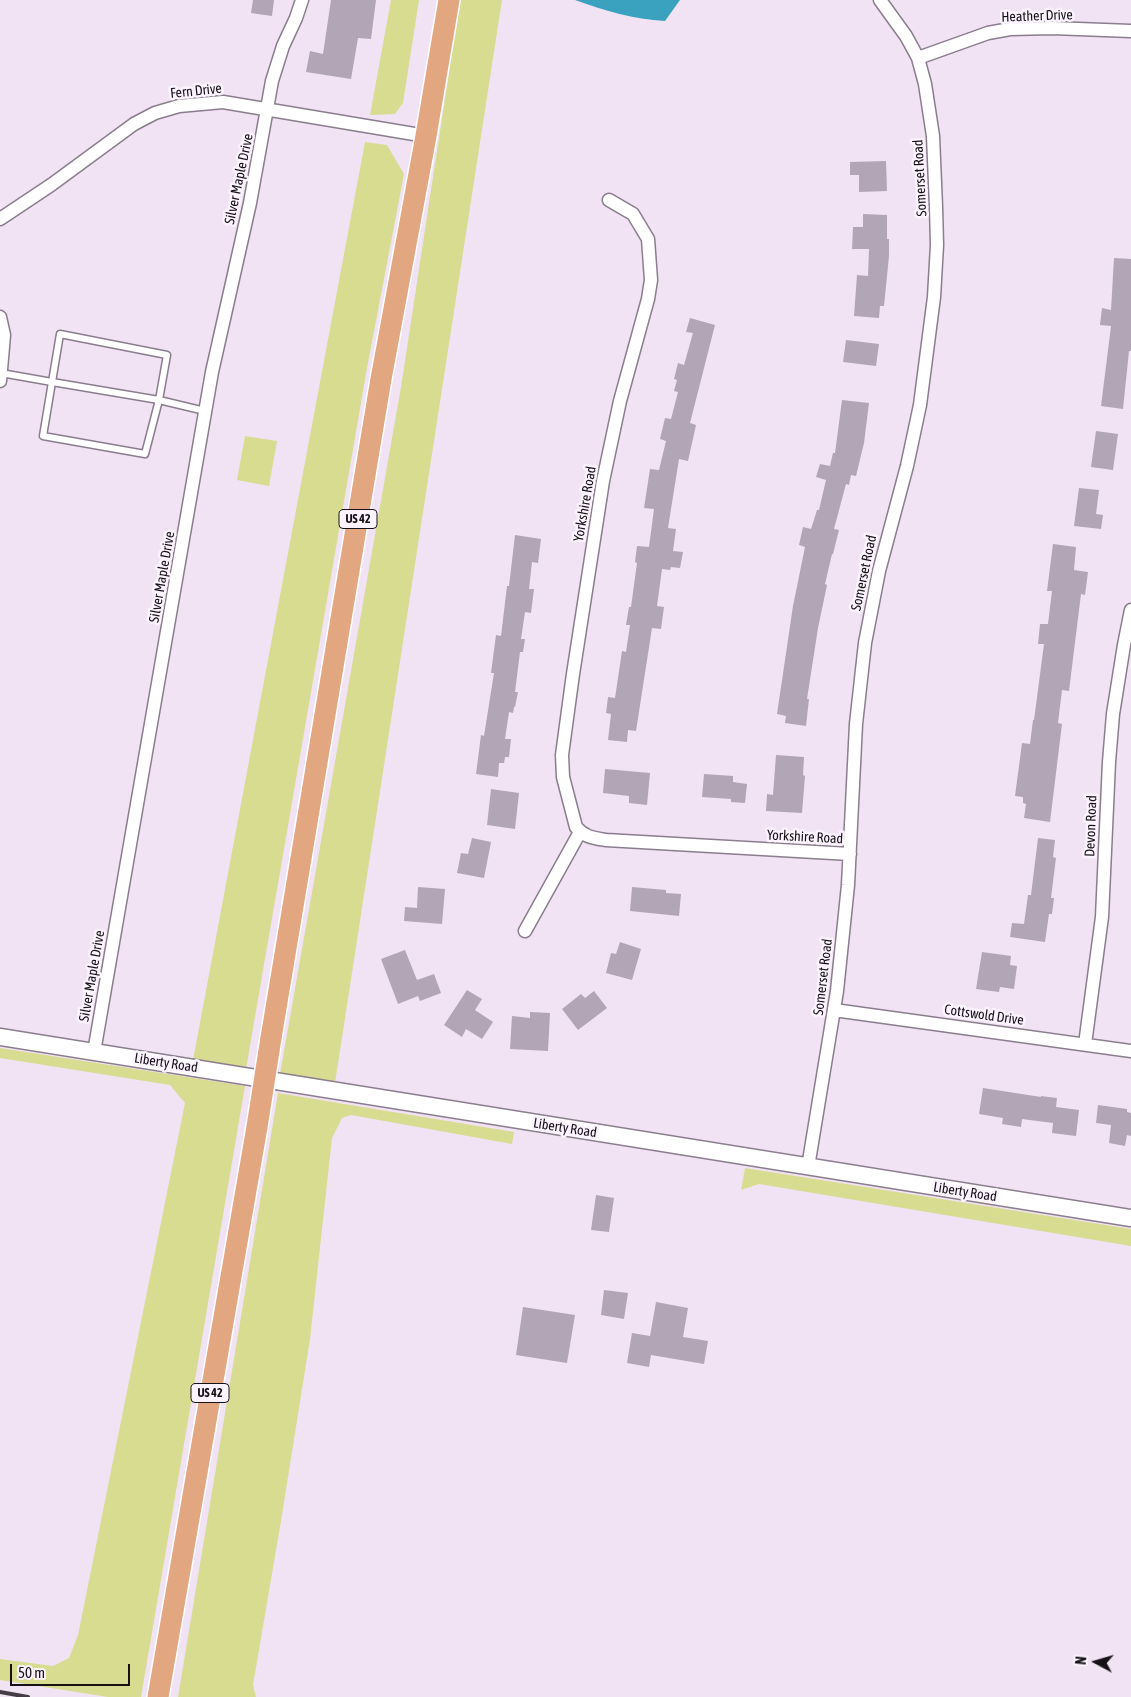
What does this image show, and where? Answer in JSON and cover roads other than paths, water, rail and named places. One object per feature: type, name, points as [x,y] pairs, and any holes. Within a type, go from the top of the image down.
[{"type":"highway","name":"US 42","points":[[158,1697],[257,1126],[378,398],[449,0]]},
{"type":"street","name":"Silver Maple Drive","points":[[94,1052],[222,322],[260,153],[272,81],[283,46],[302,0]]},
{"type":"street","name":"Somerset Road","points":[[808,1167],[834,1010],[848,895],[856,724],[865,643],[879,571],[907,466],[920,405],[934,297],[937,245],[933,136],[925,84],[918,58],[906,36],[880,0]]},
{"type":"street","name":"Heather Drive","points":[[918,58],[988,33],[1010,29],[1052,28],[1131,32]]},
{"type":"street","name":"Fern Drive","points":[[0,219],[51,185],[134,124],[155,113],[179,106],[223,102],[426,136]]},
{"type":"street","name":"Yorkshire Road","points":[[608,200],[633,214],[648,239],[652,280],[620,401],[603,481],[562,755],[563,777],[576,826],[580,832],[591,838],[606,840],[850,854]]},
{"type":"street","points":[[0,317],[4,335],[1,377]]},
{"type":"street","name":"Devon Road","points":[[1085,1044],[1102,916],[1113,714],[1131,610]]},
{"type":"street","points":[[525,931],[580,832]]},
{"type":"street","name":"Cottswold Drive","points":[[834,1010],[1131,1051]]},
{"type":"street","name":"Liberty Road","points":[[0,1037],[1131,1218]]},
{"type":"lane","points":[[60,334],[167,355],[159,400],[145,454],[43,436],[52,382],[60,334]]},
{"type":"lane","points":[[1,377],[52,382],[159,400],[206,411]]},
{"type":"water","points":[[575,0],[680,0],[665,21],[620,14]]},
{"type":"railway","points":[[0,1692],[28,1697]]}]
